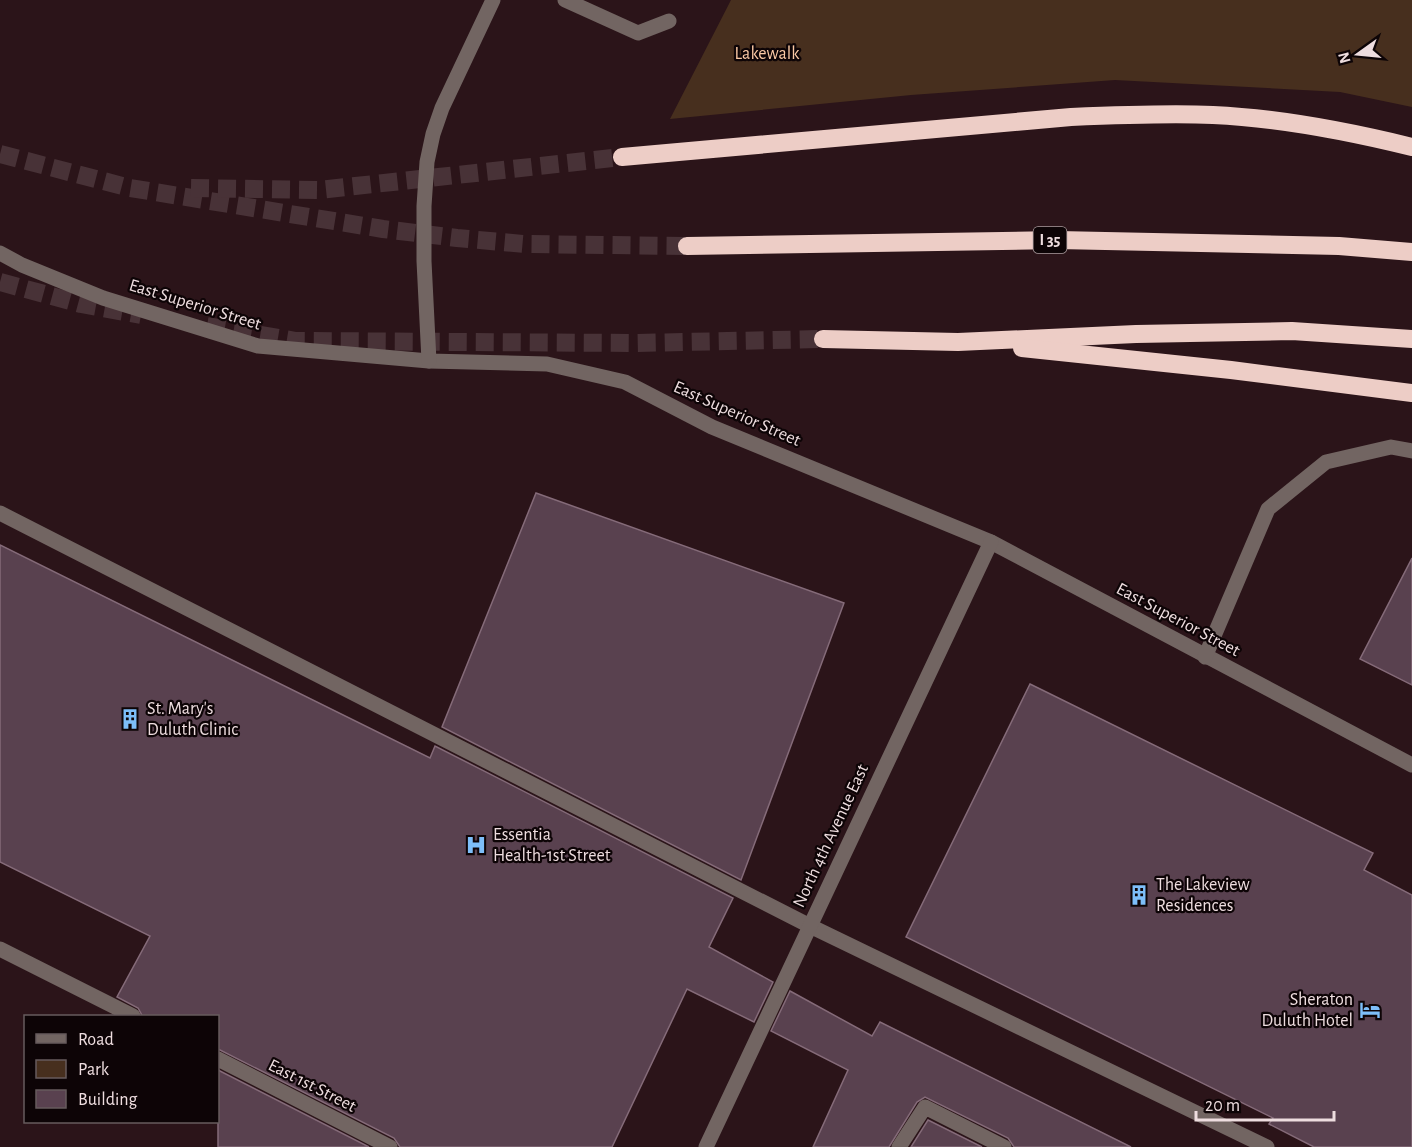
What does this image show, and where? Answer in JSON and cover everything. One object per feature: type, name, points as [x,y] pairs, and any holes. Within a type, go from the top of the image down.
[{"type":"highway","points":[[622,157],[1125,114],[1215,115],[1262,120],[1335,130],[1412,147]]},
{"type":"highway","name":"I 35","points":[[687,246],[1058,240],[1339,246],[1412,252]]},
{"type":"highway","points":[[823,339],[958,342],[1136,334],[1292,331],[1412,339]]},
{"type":"highway","points":[[958,342],[1219,369],[1412,393]]},
{"type":"street","points":[[429,361],[424,253],[427,162],[442,108],[493,0]]},
{"type":"street","points":[[565,0],[638,33],[669,21]]},
{"type":"street","name":"East Superior Street","points":[[0,253],[22,265],[104,298],[258,346],[429,361],[547,364],[625,382],[712,427],[991,542],[1412,765]]},
{"type":"street","points":[[1205,657],[1268,509],[1326,462],[1391,447],[1412,451]]},
{"type":"street","points":[[0,513],[810,926],[1267,1147]]},
{"type":"street","name":"North 4th Avenue East","points":[[706,1147],[991,542]]},
{"type":"street","points":[[0,949],[129,1015]]},
{"type":"street","name":"East 1st Street","points":[[219,1060],[390,1147]]},
{"type":"street","points":[[899,1147],[925,1107],[1004,1147]]},
{"type":"green space","name":"Lakewalk","points":[[731,0],[1412,0],[1412,107],[1340,92],[1115,80],[911,95],[670,119]]},
{"type":"building","points":[[536,493],[844,603],[741,880],[442,727]]},
{"type":"building","name":"Essentia Health-1st Street","points":[[0,545],[430,758],[435,746],[733,898],[709,947],[773,982],[754,1022],[687,989],[612,1147],[400,1147],[394,1138],[219,1050],[219,1015],[142,1015],[138,1008],[117,997],[150,936],[0,862]]},
{"type":"building","points":[[1412,558],[1412,685],[1360,659]]},
{"type":"building","name":"The Lakeview Residences","points":[[1030,684],[1373,853],[1364,870],[1412,895],[1412,1147],[1314,1147],[1269,1124],[1273,1118],[906,937]]},
{"type":"building","points":[[790,991],[872,1036],[880,1022],[1131,1147],[1014,1147],[1008,1138],[925,1097],[917,1102],[889,1147],[813,1147],[848,1070],[771,1031]]},
{"type":"building","points":[[219,1071],[369,1147],[218,1147]]},
{"type":"building","points":[[928,1120],[982,1147],[911,1147]]},
{"type":"tunnel","points":[[0,154],[130,188],[383,229],[524,244],[687,246]]},
{"type":"tunnel","points":[[191,188],[319,190],[622,157]]},
{"type":"tunnel","points":[[0,282],[81,304],[141,315]]},
{"type":"tunnel","points":[[207,326],[296,341],[636,343],[823,339]]},
{"type":"place","name":"St. Mary's Duluth Clinic","points":[[130,719]]},
{"type":"place","name":"Essentia Health-1st Street","points":[[476,845]]},
{"type":"place","name":"The Lakeview Residences","points":[[1139,895]]},
{"type":"place","name":"Sheraton Duluth Hotel","points":[[1370,1010]]}]
